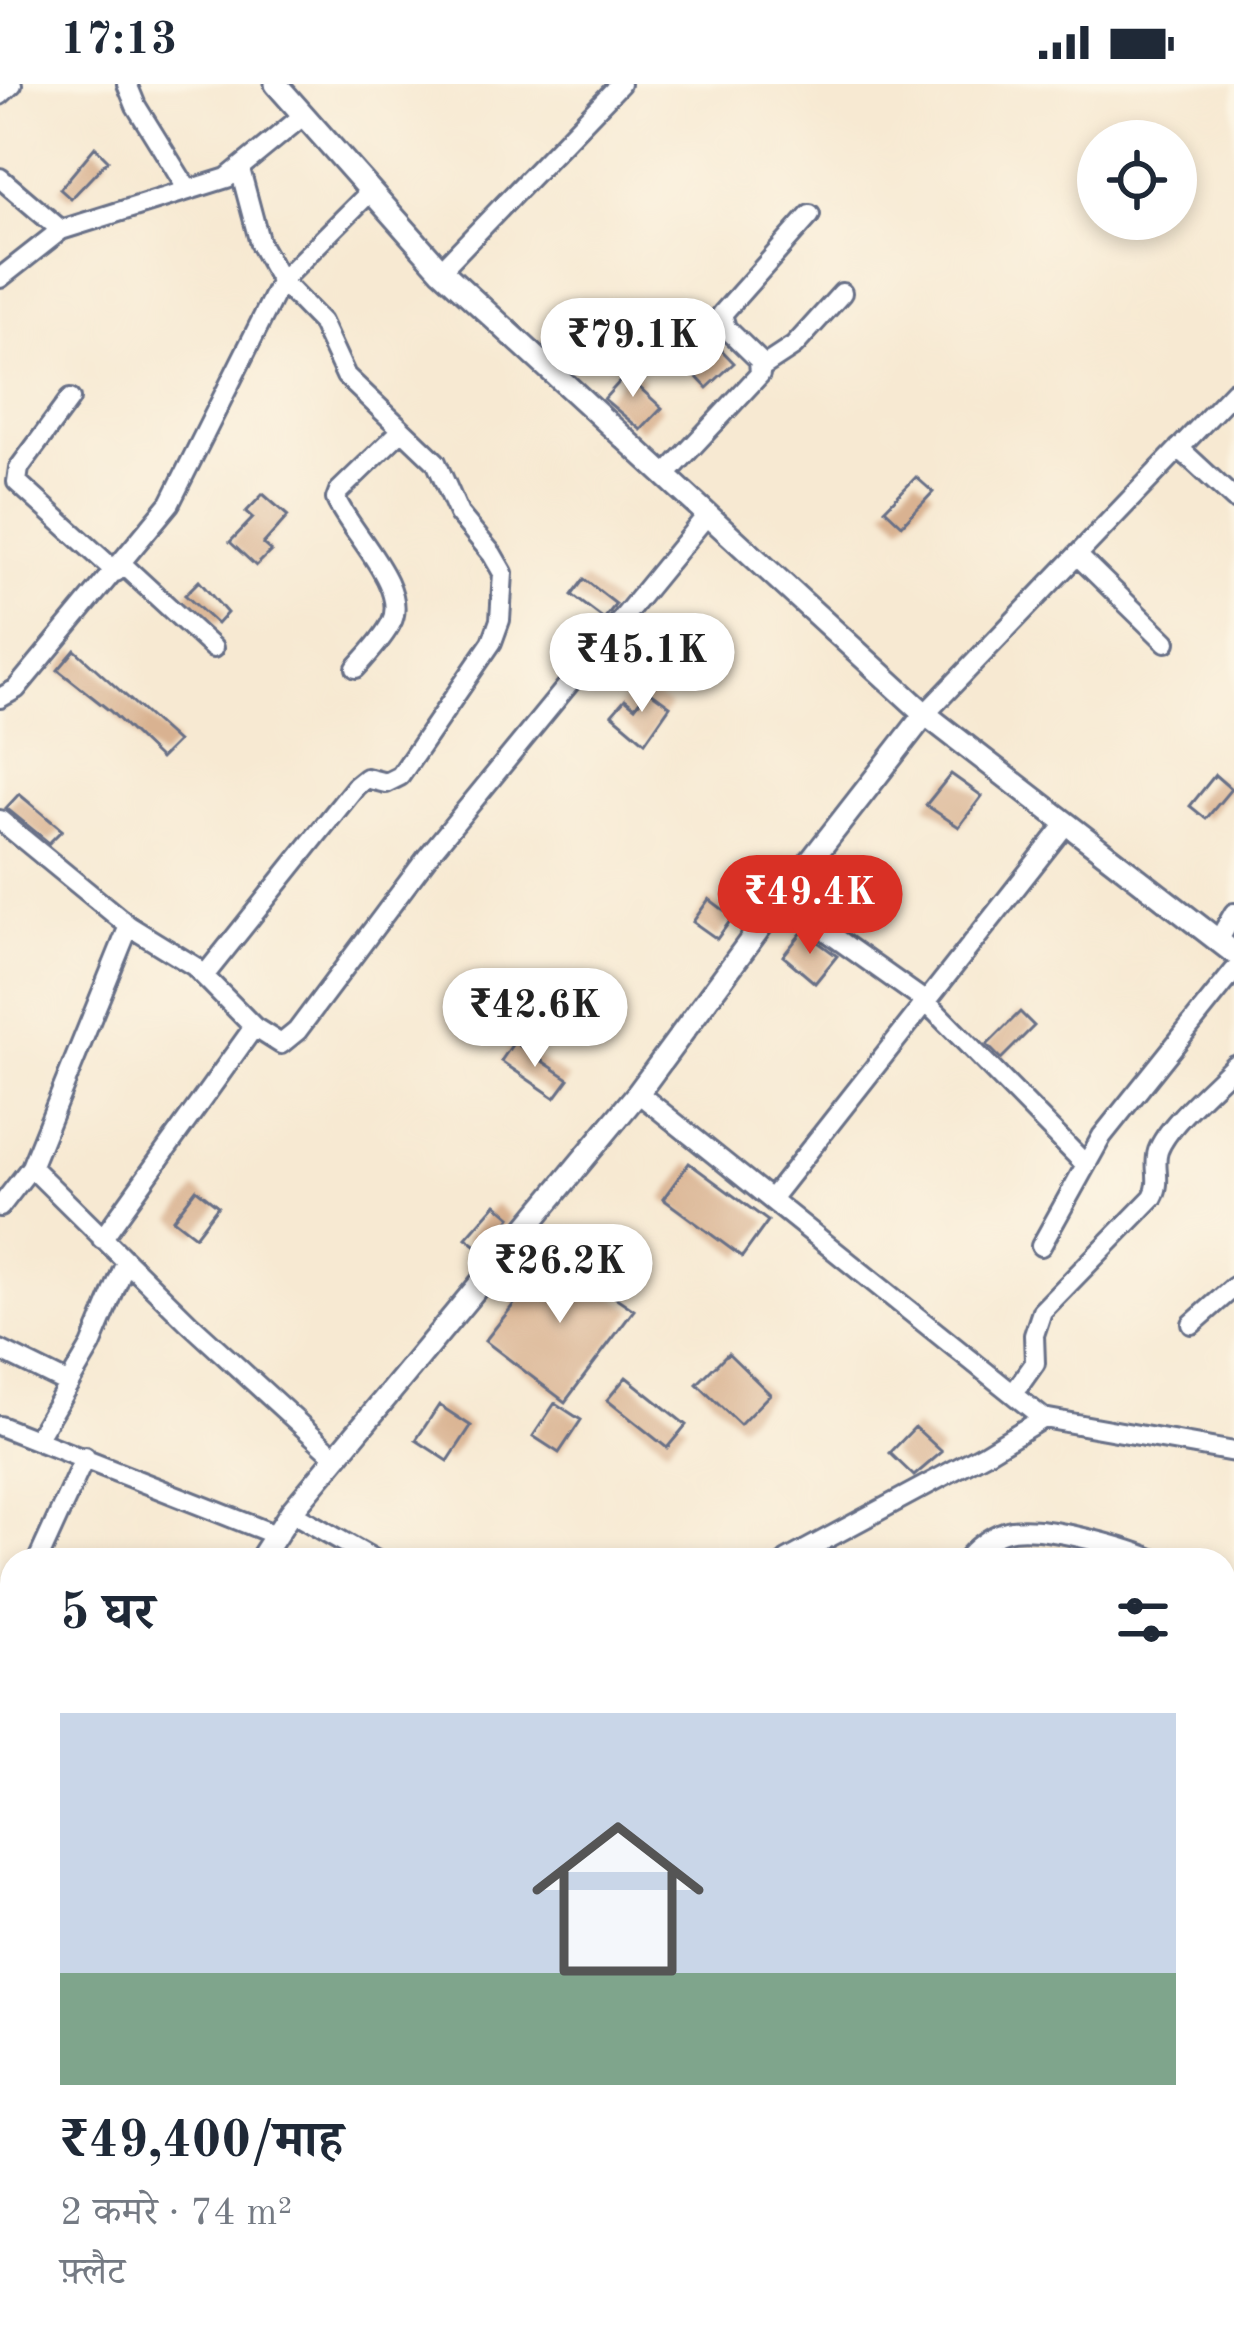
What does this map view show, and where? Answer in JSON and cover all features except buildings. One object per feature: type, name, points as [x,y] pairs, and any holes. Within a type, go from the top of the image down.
[{"type":"street","points":[[0,95],[12,84]]},
{"type":"street","points":[[127,84],[188,190]]},
{"type":"street","points":[[276,84],[441,270],[925,714],[1226,947],[1234,913]]},
{"type":"street","points":[[441,270],[620,84]]},
{"type":"street","points":[[0,278],[62,230],[227,178],[304,115]]},
{"type":"street","points":[[204,976],[356,786],[366,778],[386,783],[400,776],[491,642],[500,620],[503,573],[459,514],[436,462],[346,376],[321,322],[281,281],[260,244],[240,169]]},
{"type":"street","points":[[0,178],[62,230]]},
{"type":"street","points":[[0,698],[16,689],[170,503],[281,281],[371,191]]},
{"type":"street","points":[[762,367],[725,328],[722,314],[810,214]]},
{"type":"street","points":[[664,476],[755,382],[762,367],[794,346],[842,293]]},
{"type":"street","points":[[267,1548],[291,1512],[638,1093],[925,714],[1234,391]]},
{"type":"street","points":[[70,399],[19,468],[17,482],[213,648]]},
{"type":"street","points":[[356,668],[390,627],[396,602],[336,499],[403,430]]},
{"type":"street","points":[[1179,448],[1234,499]]},
{"type":"street","points":[[0,820],[129,926],[204,976],[254,1027],[281,1044],[297,1031],[428,856],[706,515]]},
{"type":"street","points":[[1077,555],[1166,642]]},
{"type":"street","points":[[771,1199],[1066,824]]},
{"type":"street","points":[[781,899],[926,1002],[1084,1164]]},
{"type":"street","points":[[0,1207],[31,1167],[129,926]]},
{"type":"street","points":[[1041,1246],[1084,1164],[1123,1107],[1234,971]]},
{"type":"street","points":[[102,1239],[254,1027]]},
{"type":"street","points":[[1013,1394],[1035,1363],[1034,1335],[1042,1311],[1154,1197],[1156,1156],[1165,1138],[1234,1064]]},
{"type":"street","points":[[638,1093],[1043,1418],[1234,1452]]},
{"type":"street","points":[[31,1167],[336,1457]]},
{"type":"street","points":[[37,1438],[91,1346],[126,1262]]},
{"type":"street","points":[[1192,1324],[1234,1287]]},
{"type":"street","points":[[0,1350],[69,1384]]},
{"type":"street","points":[[810,1548],[1043,1418]]},
{"type":"street","points":[[0,1426],[276,1534]]},
{"type":"street","points":[[43,1548],[85,1457]]},
{"type":"street","points":[[291,1512],[354,1548]]},
{"type":"street","points":[[983,1548],[1006,1531],[1030,1529],[1125,1548]]}]
